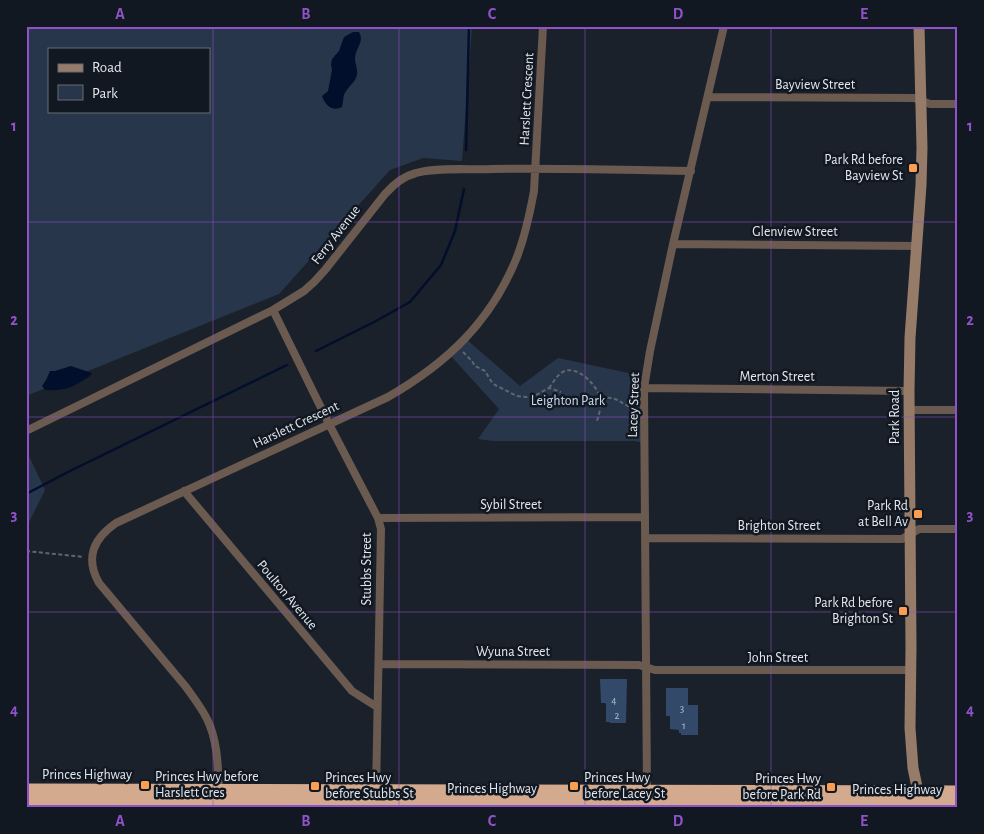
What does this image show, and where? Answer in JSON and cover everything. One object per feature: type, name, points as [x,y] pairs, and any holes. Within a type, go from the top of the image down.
[{"type":"highway","name":"Princes Highway","points":[[26,791],[647,793],[958,806]]},
{"type":"highway","name":"Princes Highway","points":[[26,804],[72,806],[779,806],[921,803],[958,793]]},
{"type":"main road","name":"Park Road","points":[[919,26],[921,167],[910,338],[909,391],[910,728],[911,752],[921,803]]},
{"type":"street","name":"Harslett Crescent","points":[[92,558],[94,547],[99,538],[116,523],[388,397],[408,386],[440,363],[476,328],[508,278],[518,256],[530,214],[536,169],[543,26]]},
{"type":"street","name":"Lacey Street","points":[[647,793],[644,388],[673,244],[724,26]]},
{"type":"street","name":"Bayview Street","points":[[708,97],[914,98],[930,104],[958,104]]},
{"type":"street","name":"Ferry Avenue","points":[[26,431],[273,310],[304,290],[326,270],[384,194],[392,186],[415,173],[428,171],[536,169],[691,171]]},
{"type":"street","name":"Glenview Street","points":[[673,244],[916,246]]},
{"type":"street","name":"Stubbs Street","points":[[273,310],[378,518],[381,540],[376,792]]},
{"type":"street","name":"Merton Street","points":[[644,388],[909,391]]},
{"type":"street","points":[[910,410],[958,410]]},
{"type":"street","name":"Poulton Avenue","points":[[184,492],[352,691],[377,707]]},
{"type":"street","name":"Sybil Street","points":[[378,518],[645,517]]},
{"type":"street","name":"Brighton Street","points":[[645,538],[902,539],[919,529],[958,530]]},
{"type":"street","points":[[92,558],[94,574],[99,583],[186,686],[208,720],[214,737],[217,756],[219,792]]},
{"type":"street","name":"Wyuna Street","points":[[379,664],[638,665],[647,667]]},
{"type":"street","name":"John Street","points":[[647,667],[655,670],[911,670]]},
{"type":"path","points":[[458,347],[475,366],[485,371],[491,381],[518,396],[536,395],[549,388],[563,371],[575,371],[591,382],[600,398],[601,406],[597,421]]},
{"type":"path","points":[[549,388],[561,392]]},
{"type":"path","points":[[600,398],[615,399],[632,407]]},
{"type":"path","points":[[26,551],[92,558]]},
{"type":"green space","points":[[26,26],[472,26],[462,161],[423,158],[390,170],[279,294],[26,396]]},
{"type":"green space","name":"Leighton Park","points":[[466,339],[520,386],[558,358],[633,374],[644,388],[645,443],[634,441],[493,441],[478,439],[499,409],[450,355]]},
{"type":"green space","points":[[26,450],[45,490],[26,528]]},
{"type":"shaded area","points":[[353,32],[359,32],[361,36],[355,55],[357,75],[344,95],[342,107],[335,109],[327,105],[322,96],[328,91],[332,59],[339,51],[344,37]]},
{"type":"shaded area","points":[[71,366],[92,373],[78,384],[69,388],[45,390],[42,386],[50,371]]},
{"type":"building","points":[[600,679],[627,679],[626,723],[606,722],[606,704],[601,703]]},
{"type":"building","points":[[666,688],[688,688],[688,705],[698,705],[698,735],[681,735],[679,730],[670,729],[670,716],[666,716]]},
{"type":"waterway","points":[[466,150],[469,26]]},
{"type":"waterway","points":[[316,351],[410,302],[441,265],[455,231],[464,189]]},
{"type":"waterway","points":[[26,494],[287,365]]},
{"type":"place","name":"Park Rd before Bayview St","points":[[913,168]]},
{"type":"place","name":"Park Rd at Bell Av","points":[[918,514]]},
{"type":"place","name":"Park Rd before Brighton St","points":[[903,611]]},
{"type":"place","name":"Princes Hwy before Harslett Cres","points":[[145,785]]},
{"type":"place","name":"Princes Hwy before Stubbs St","points":[[315,786]]},
{"type":"place","name":"Princes Hwy before Lacey St","points":[[574,786]]},
{"type":"place","name":"Princes Hwy before Park Rd","points":[[831,787]]}]
